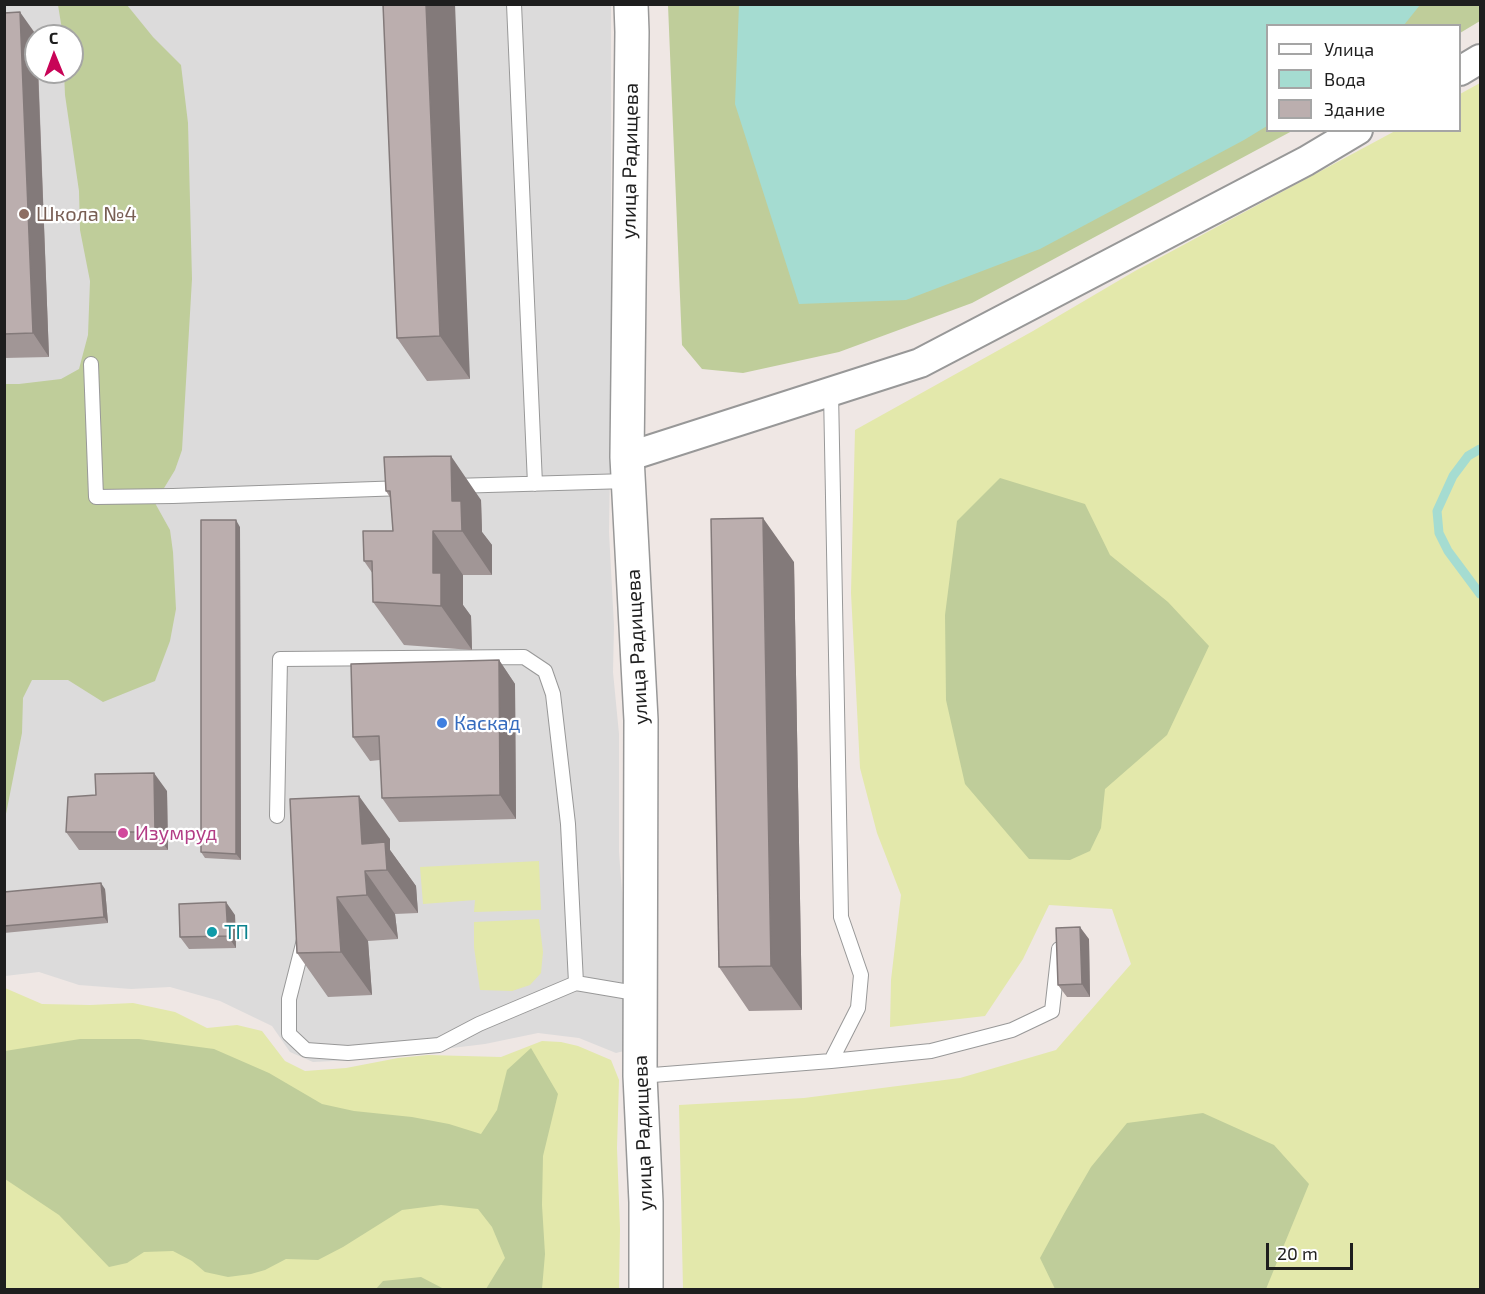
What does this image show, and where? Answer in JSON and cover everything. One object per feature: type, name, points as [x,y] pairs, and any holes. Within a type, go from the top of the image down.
[{"type":"street","name":"улица Радищева","points":[[631,4],[627,469],[641,720],[640,1076],[646,1202],[646,1290]]},
{"type":"street","points":[[1461,70],[1480,59]]},
{"type":"street","points":[[627,469],[831,392],[920,363],[1295,166],[1354,132]]},
{"type":"lane","points":[[514,4],[535,484]]},
{"type":"lane","points":[[91,364],[96,497],[418,488]]},
{"type":"lane","points":[[831,392],[842,917],[861,975],[858,1008],[831,1061]]},
{"type":"lane","points":[[442,487],[535,484],[627,469]]},
{"type":"lane","points":[[277,816],[280,659],[524,657],[545,671],[553,694],[568,824],[576,983]]},
{"type":"lane","points":[[306,931],[289,999],[289,1034],[306,1050],[348,1053],[439,1045],[479,1024],[576,983],[641,994]]},
{"type":"lane","points":[[640,1076],[931,1051],[1012,1030],[1052,1011],[1059,949]]},
{"type":"shaded area","points":[[4,5],[611,5],[609,532],[614,626],[613,672],[619,734],[619,852],[624,917],[624,1051],[616,1053],[579,1038],[538,1033],[485,1044],[353,1060],[313,1062],[290,1052],[272,1026],[220,1001],[170,987],[131,989],[79,985],[39,972],[5,976]]},
{"type":"green space","points":[[1480,4],[1480,21],[1461,32],[1461,24],[1266,24],[1266,132],[1290,132],[972,303],[839,352],[743,373],[702,369],[682,345],[668,5]]},
{"type":"green space","points":[[58,5],[127,5],[153,37],[181,65],[188,123],[192,279],[182,450],[175,470],[155,503],[170,530],[176,609],[170,641],[155,681],[103,702],[68,680],[32,680],[23,698],[22,733],[5,819],[5,384],[61,379],[79,369],[88,335],[90,281],[80,230],[79,191],[65,84],[84,84],[84,24],[61,24]]},
{"type":"green space","points":[[1480,83],[1480,1289],[683,1289],[679,1105],[804,1098],[960,1078],[1056,1050],[1131,964],[1112,909],[1049,905],[1023,959],[985,1016],[890,1027],[891,980],[901,895],[877,833],[860,768],[851,593],[855,430],[1033,331],[1135,271],[1393,132],[1461,132],[1461,93]]},
{"type":"green space","points":[[1000,478],[1085,504],[1110,555],[1168,602],[1209,646],[1167,735],[1105,789],[1101,828],[1090,851],[1070,860],[1029,859],[965,784],[946,700],[945,615],[957,521]]},
{"type":"green space","points":[[539,861],[541,910],[474,912],[475,900],[423,904],[420,867]]},
{"type":"green space","points":[[539,919],[543,952],[541,973],[530,985],[512,991],[480,990],[474,947],[474,922]]},
{"type":"green space","points":[[5,988],[42,1004],[133,1003],[175,1012],[207,1028],[237,1025],[262,1031],[285,1061],[305,1071],[346,1068],[428,1055],[501,1057],[542,1041],[578,1046],[611,1060],[619,1080],[617,1148],[620,1229],[619,1289],[5,1290]]},
{"type":"green space","points":[[80,1039],[139,1039],[214,1049],[269,1073],[322,1104],[354,1111],[412,1117],[449,1124],[481,1134],[497,1110],[507,1070],[531,1048],[558,1094],[543,1156],[542,1205],[545,1254],[542,1289],[486,1289],[505,1258],[492,1227],[478,1209],[441,1205],[402,1210],[318,1260],[286,1259],[265,1270],[251,1274],[228,1277],[205,1272],[192,1261],[173,1251],[144,1252],[127,1263],[109,1267],[59,1215],[5,1179],[5,1051]]},
{"type":"green space","points":[[1203,1113],[1274,1145],[1309,1184],[1266,1289],[1055,1289],[1040,1258],[1091,1167],[1127,1123]]},
{"type":"green space","points":[[421,1277],[444,1289],[376,1289],[383,1281]]},
{"type":"water","points":[[739,4],[1420,5],[1405,24],[1266,24],[1266,127],[1040,249],[906,300],[799,304],[735,104]]},
{"type":"building","points":[[383,4],[426,4],[440,336],[397,338]]},
{"type":"building","points":[[20,12],[33,333],[4,334],[4,13]]},
{"type":"building","points":[[451,456],[452,501],[461,501],[462,531],[433,531],[433,573],[441,573],[441,606],[373,602],[372,561],[364,561],[363,531],[393,531],[390,491],[386,491],[384,457]]},
{"type":"building","points":[[763,518],[771,966],[719,967],[711,519]]},
{"type":"building","points":[[201,520],[236,520],[236,854],[201,852]]},
{"type":"building","name":"Каскад","points":[[499,660],[500,795],[382,798],[379,736],[353,737],[351,664]]},
{"type":"building","points":[[154,773],[155,832],[66,832],[68,797],[96,795],[95,774]]},
{"type":"building","points":[[359,796],[362,844],[385,842],[387,870],[365,871],[367,895],[337,897],[341,952],[297,953],[290,799]]},
{"type":"building","points":[[101,883],[104,917],[4,926],[4,892]]},
{"type":"building","points":[[226,902],[228,936],[180,937],[179,904]]},
{"type":"building","points":[[1080,927],[1082,984],[1058,985],[1056,928]]},
{"type":"waterway","points":[[1480,449],[1468,456],[1453,476],[1437,511],[1439,533],[1448,551],[1480,594]]},
{"type":"place","name":"Школа №4","points":[[24,214]]},
{"type":"place","name":"Каскад","points":[[442,723]]},
{"type":"place","name":"Изумруд","points":[[123,833]]},
{"type":"place","name":"ТП","points":[[212,932]]}]
